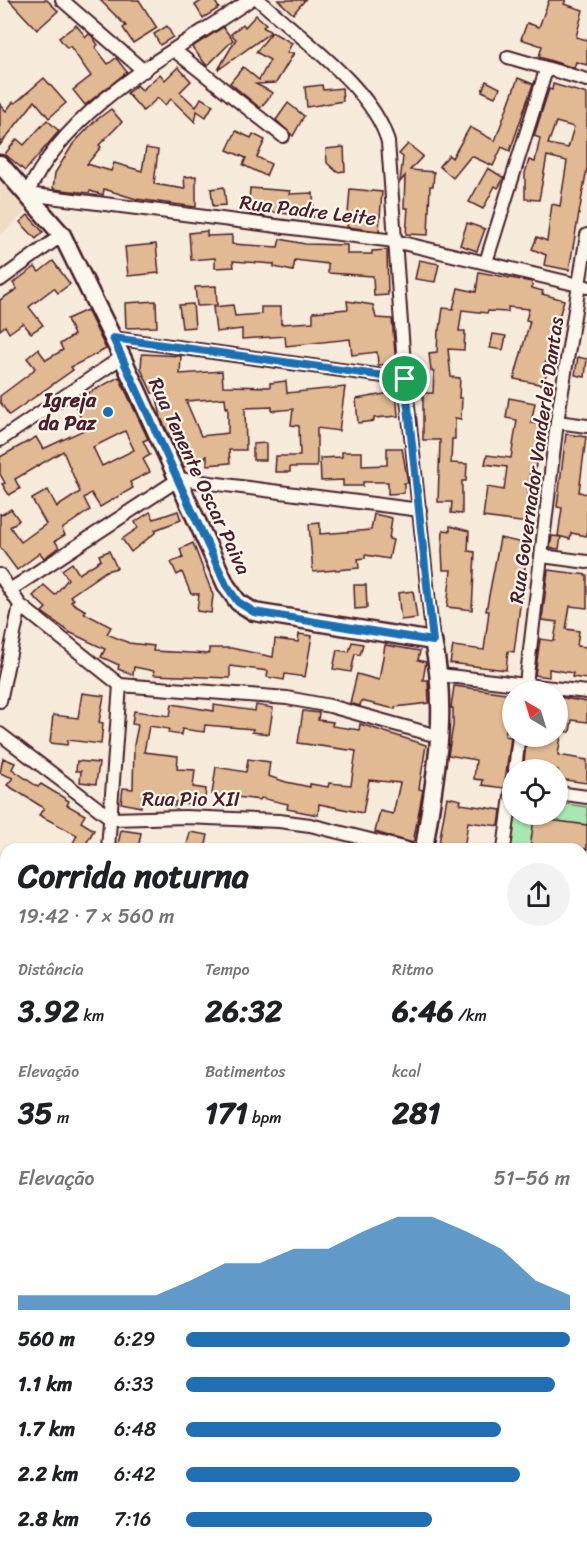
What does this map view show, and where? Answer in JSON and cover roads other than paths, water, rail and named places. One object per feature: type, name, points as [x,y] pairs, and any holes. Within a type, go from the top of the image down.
[{"type":"street","points":[[62,0],[144,71]]},
{"type":"street","points":[[27,194],[40,167],[63,137],[144,71],[250,0]]},
{"type":"street","points":[[259,0],[366,100],[383,125],[388,142],[405,379],[433,641],[440,675],[441,737],[425,843]]},
{"type":"street","points":[[175,51],[283,136]]},
{"type":"street","points":[[508,57],[546,70],[587,80]]},
{"type":"street","points":[[486,262],[546,70]]},
{"type":"street","name":"Rua Tenente Oscar Paiva","points":[[0,164],[62,235],[122,357],[217,566],[238,602],[254,612],[433,641]]},
{"type":"street","name":"Rua Padre Leite","points":[[27,194],[394,241],[583,286]]},
{"type":"street","points":[[0,280],[62,235]]},
{"type":"street","name":"Rua Governador Vanderlei Dantas","points":[[527,681],[557,422],[583,286],[587,235]]},
{"type":"street","points":[[113,338],[405,379]]},
{"type":"street","points":[[0,440],[122,357]]},
{"type":"street","points":[[557,422],[587,426]]},
{"type":"street","points":[[10,590],[179,479],[420,510]]},
{"type":"street","points":[[542,556],[587,562]]},
{"type":"street","points":[[0,575],[20,605],[120,685],[287,698],[330,706],[441,737]]},
{"type":"street","points":[[0,701],[20,605]]},
{"type":"street","points":[[440,675],[502,684]]},
{"type":"street","points":[[109,843],[120,685]]},
{"type":"street","points":[[568,691],[587,692]]},
{"type":"street","points":[[0,734],[112,819]]},
{"type":"street","points":[[568,794],[587,797]]},
{"type":"street","name":"Rua Pio XII","points":[[112,819],[185,817],[279,821],[310,825],[383,843]]},
{"type":"street","points":[[505,843],[507,825]]},
{"type":"place","name":"Igreja da Paz","points":[[108,412]]}]
